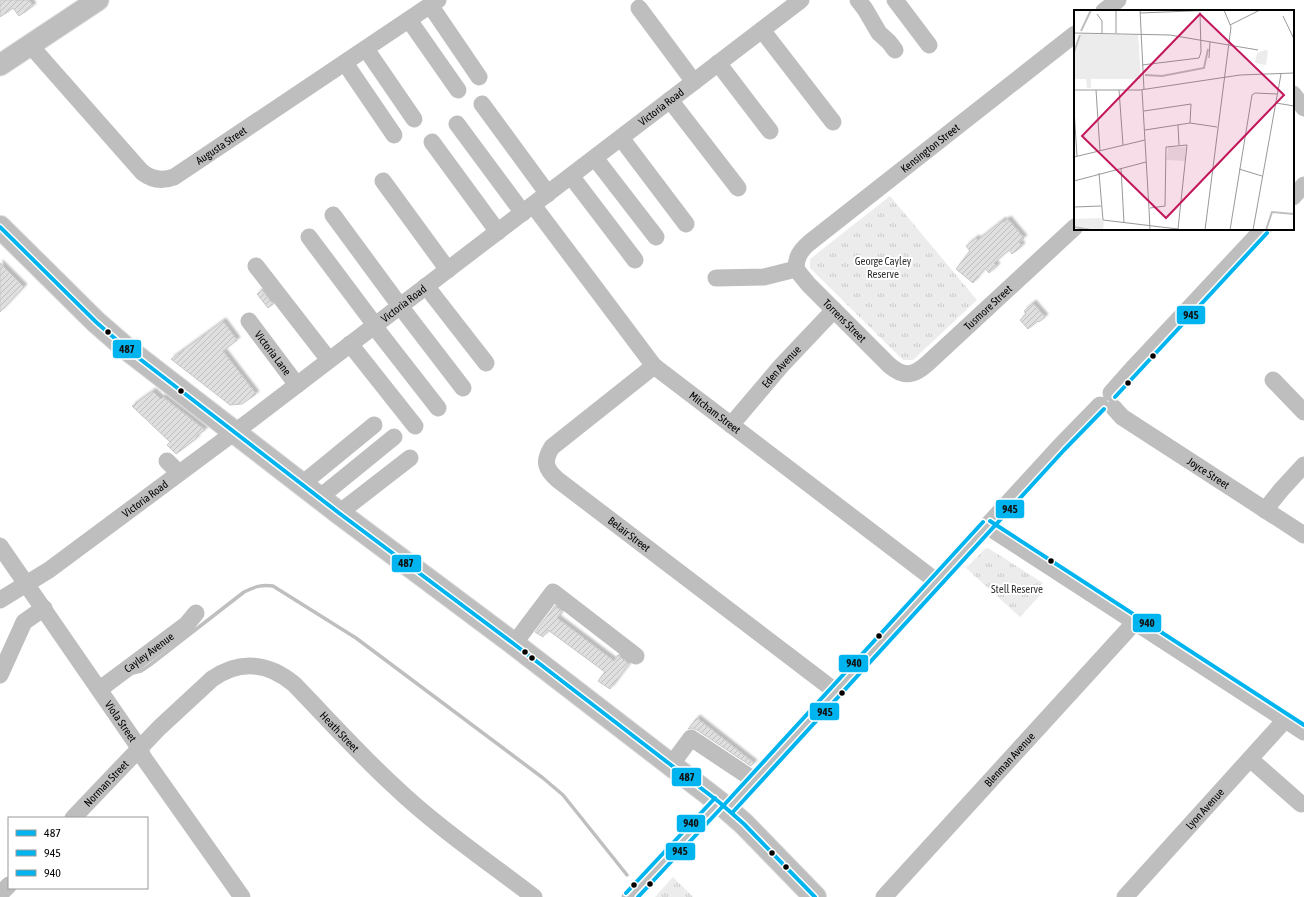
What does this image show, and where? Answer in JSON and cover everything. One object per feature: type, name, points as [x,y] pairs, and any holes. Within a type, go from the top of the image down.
[{"type":"highway","points":[[0,227],[121,345],[319,498],[514,644],[723,806],[744,824],[816,897]]},
{"type":"main road","points":[[0,65],[30,46],[88,3]]},
{"type":"street","name":"Victoria Road","points":[[0,600],[49,570],[235,432],[801,0]]},
{"type":"street","points":[[858,0],[865,9],[878,33],[889,42],[895,50]]},
{"type":"street","points":[[895,0],[929,45]]},
{"type":"street","points":[[1105,10],[1118,0]]},
{"type":"street","points":[[434,2],[479,78]]},
{"type":"street","name":"Augusta Street","points":[[30,46],[142,172],[153,179],[161,180],[174,177],[434,2]]},
{"type":"street","points":[[639,8],[694,82]]},
{"type":"street","points":[[409,20],[458,90]]},
{"type":"street","points":[[765,28],[832,115]]},
{"type":"street","name":"Kensington Street","points":[[796,269],[798,256],[802,249],[809,243],[1074,35]]},
{"type":"street","points":[[366,49],[414,119]]},
{"type":"street","points":[[345,63],[394,135]]},
{"type":"street","points":[[718,63],[770,131]]},
{"type":"street","points":[[1294,95],[1304,108]]},
{"type":"street","points":[[670,100],[738,188]]},
{"type":"street","points":[[482,104],[548,194]]},
{"type":"street","name":"Mitcham Street","points":[[457,124],[528,209],[654,366],[936,581]]},
{"type":"street","points":[[620,138],[686,224]]},
{"type":"street","points":[[431,146],[495,234]]},
{"type":"street","points":[[595,158],[656,237]]},
{"type":"street","points":[[571,176],[635,260]]},
{"type":"street","points":[[383,181],[448,270]]},
{"type":"street","points":[[1294,196],[1304,185]]},
{"type":"street","points":[[333,215],[463,388]]},
{"type":"street","name":"Tusmore Street","points":[[896,371],[903,374],[910,374],[923,368],[1074,228]]},
{"type":"street","points":[[630,897],[723,806],[754,780],[1060,446],[1108,402],[1134,367],[1262,230]]},
{"type":"street","points":[[309,237],[438,408]]},
{"type":"street","points":[[256,266],[329,360]]},
{"type":"street","points":[[716,278],[764,277],[796,269]]},
{"type":"street","name":"Torrens Street","points":[[796,269],[808,284],[896,371]]},
{"type":"street","points":[[426,286],[486,363]]},
{"type":"street","name":"Eden Avenue","points":[[731,425],[781,366],[834,310]]},
{"type":"street","name":"Victoria Lane","points":[[249,322],[297,385]]},
{"type":"street","points":[[350,344],[415,426]]},
{"type":"street","name":"Belair Street","points":[[654,366],[552,447],[546,460],[547,467],[551,474],[558,480],[835,691]]},
{"type":"street","points":[[1273,380],[1304,412]]},
{"type":"street","name":"Joyce Street","points":[[1108,402],[1122,417],[1304,535]]},
{"type":"street","points":[[302,484],[374,424]]},
{"type":"street","points":[[319,498],[394,437]]},
{"type":"street","points":[[339,513],[410,458]]},
{"type":"street","points":[[167,461],[179,473]]},
{"type":"street","points":[[1265,510],[1304,465]]},
{"type":"street","points":[[987,526],[1304,732]]},
{"type":"street","name":"Viola Street","points":[[0,546],[100,689],[140,748],[146,760],[242,897]]},
{"type":"street","points":[[514,644],[552,592],[636,656]]},
{"type":"street","points":[[0,675],[24,622],[44,608]]},
{"type":"street","name":"Cayley Avenue","points":[[100,689],[187,624],[196,613]]},
{"type":"street","name":"Blenman Avenue","points":[[884,897],[1135,622]]},
{"type":"street","name":"Heath Street","points":[[140,748],[191,698],[221,673],[229,669],[252,666],[264,667],[276,671],[285,676],[294,684],[393,786],[435,822],[534,897]]},
{"type":"street","name":"Lyon Avenue","points":[[1125,897],[1285,720]]},
{"type":"street","points":[[671,765],[691,738],[754,780]]},
{"type":"street","name":"Norman Street","points":[[78,816],[140,748]]},
{"type":"street","points":[[1250,759],[1301,804]]},
{"type":"street","points":[[0,894],[8,886]]},
{"type":"green space","name":"George Cayley Reserve","points":[[890,196],[977,300],[913,360],[903,360],[810,268],[810,259]]},
{"type":"green space","name":"Stell Reserve","points":[[988,548],[1043,583],[1039,587],[1044,591],[1020,617],[966,568],[985,549]]},
{"type":"green space","points":[[673,877],[693,897],[655,897]]},
{"type":"building","points":[[0,0],[29,0],[33,6],[19,16],[13,8],[0,17]]},
{"type":"building","points":[[1008,219],[1024,238],[1019,242],[1022,246],[1012,254],[1009,250],[994,263],[997,266],[989,273],[985,268],[973,283],[956,269],[970,251],[966,246],[976,238],[978,240],[1003,220],[1004,222]]},
{"type":"building","points":[[0,263],[24,287],[0,312]]},
{"type":"building","points":[[262,290],[273,304],[268,308],[257,294]]},
{"type":"building","points":[[1033,303],[1045,317],[1028,329],[1020,320],[1026,314],[1024,311]]},
{"type":"building","points":[[223,321],[237,340],[223,351],[256,394],[242,404],[230,405],[171,359]]},
{"type":"building","points":[[153,391],[161,399],[163,397],[205,430],[176,454],[167,445],[170,442],[132,406]]},
{"type":"building","points":[[555,606],[562,611],[557,618],[614,661],[618,655],[629,664],[610,689],[598,681],[605,672],[548,630],[543,637],[535,632]]},
{"type":"building","points":[[697,718],[754,763],[751,766],[697,730],[692,728],[688,729]]},
{"type":"waterway","points":[[133,673],[141,671],[150,665],[244,592],[258,586],[273,586],[356,638],[543,778],[563,795],[627,875]]},
{"type":"transit line","name":"487","points":[[0,227],[96,322],[127,349],[339,513],[514,644],[719,802],[744,824],[815,897]]},
{"type":"transit line","name":"945","points":[[1115,397],[1267,233]]},
{"type":"transit line","name":"945","points":[[732,813],[1064,450],[1104,409]]},
{"type":"transit line","name":"940","points":[[990,521],[1304,725]]},
{"type":"transit line","name":"940","points":[[724,805],[983,522]]},
{"type":"transit line","name":"940","points":[[626,893],[715,798]]},
{"type":"transit line","name":"945","points":[[638,897],[723,806]]}]
